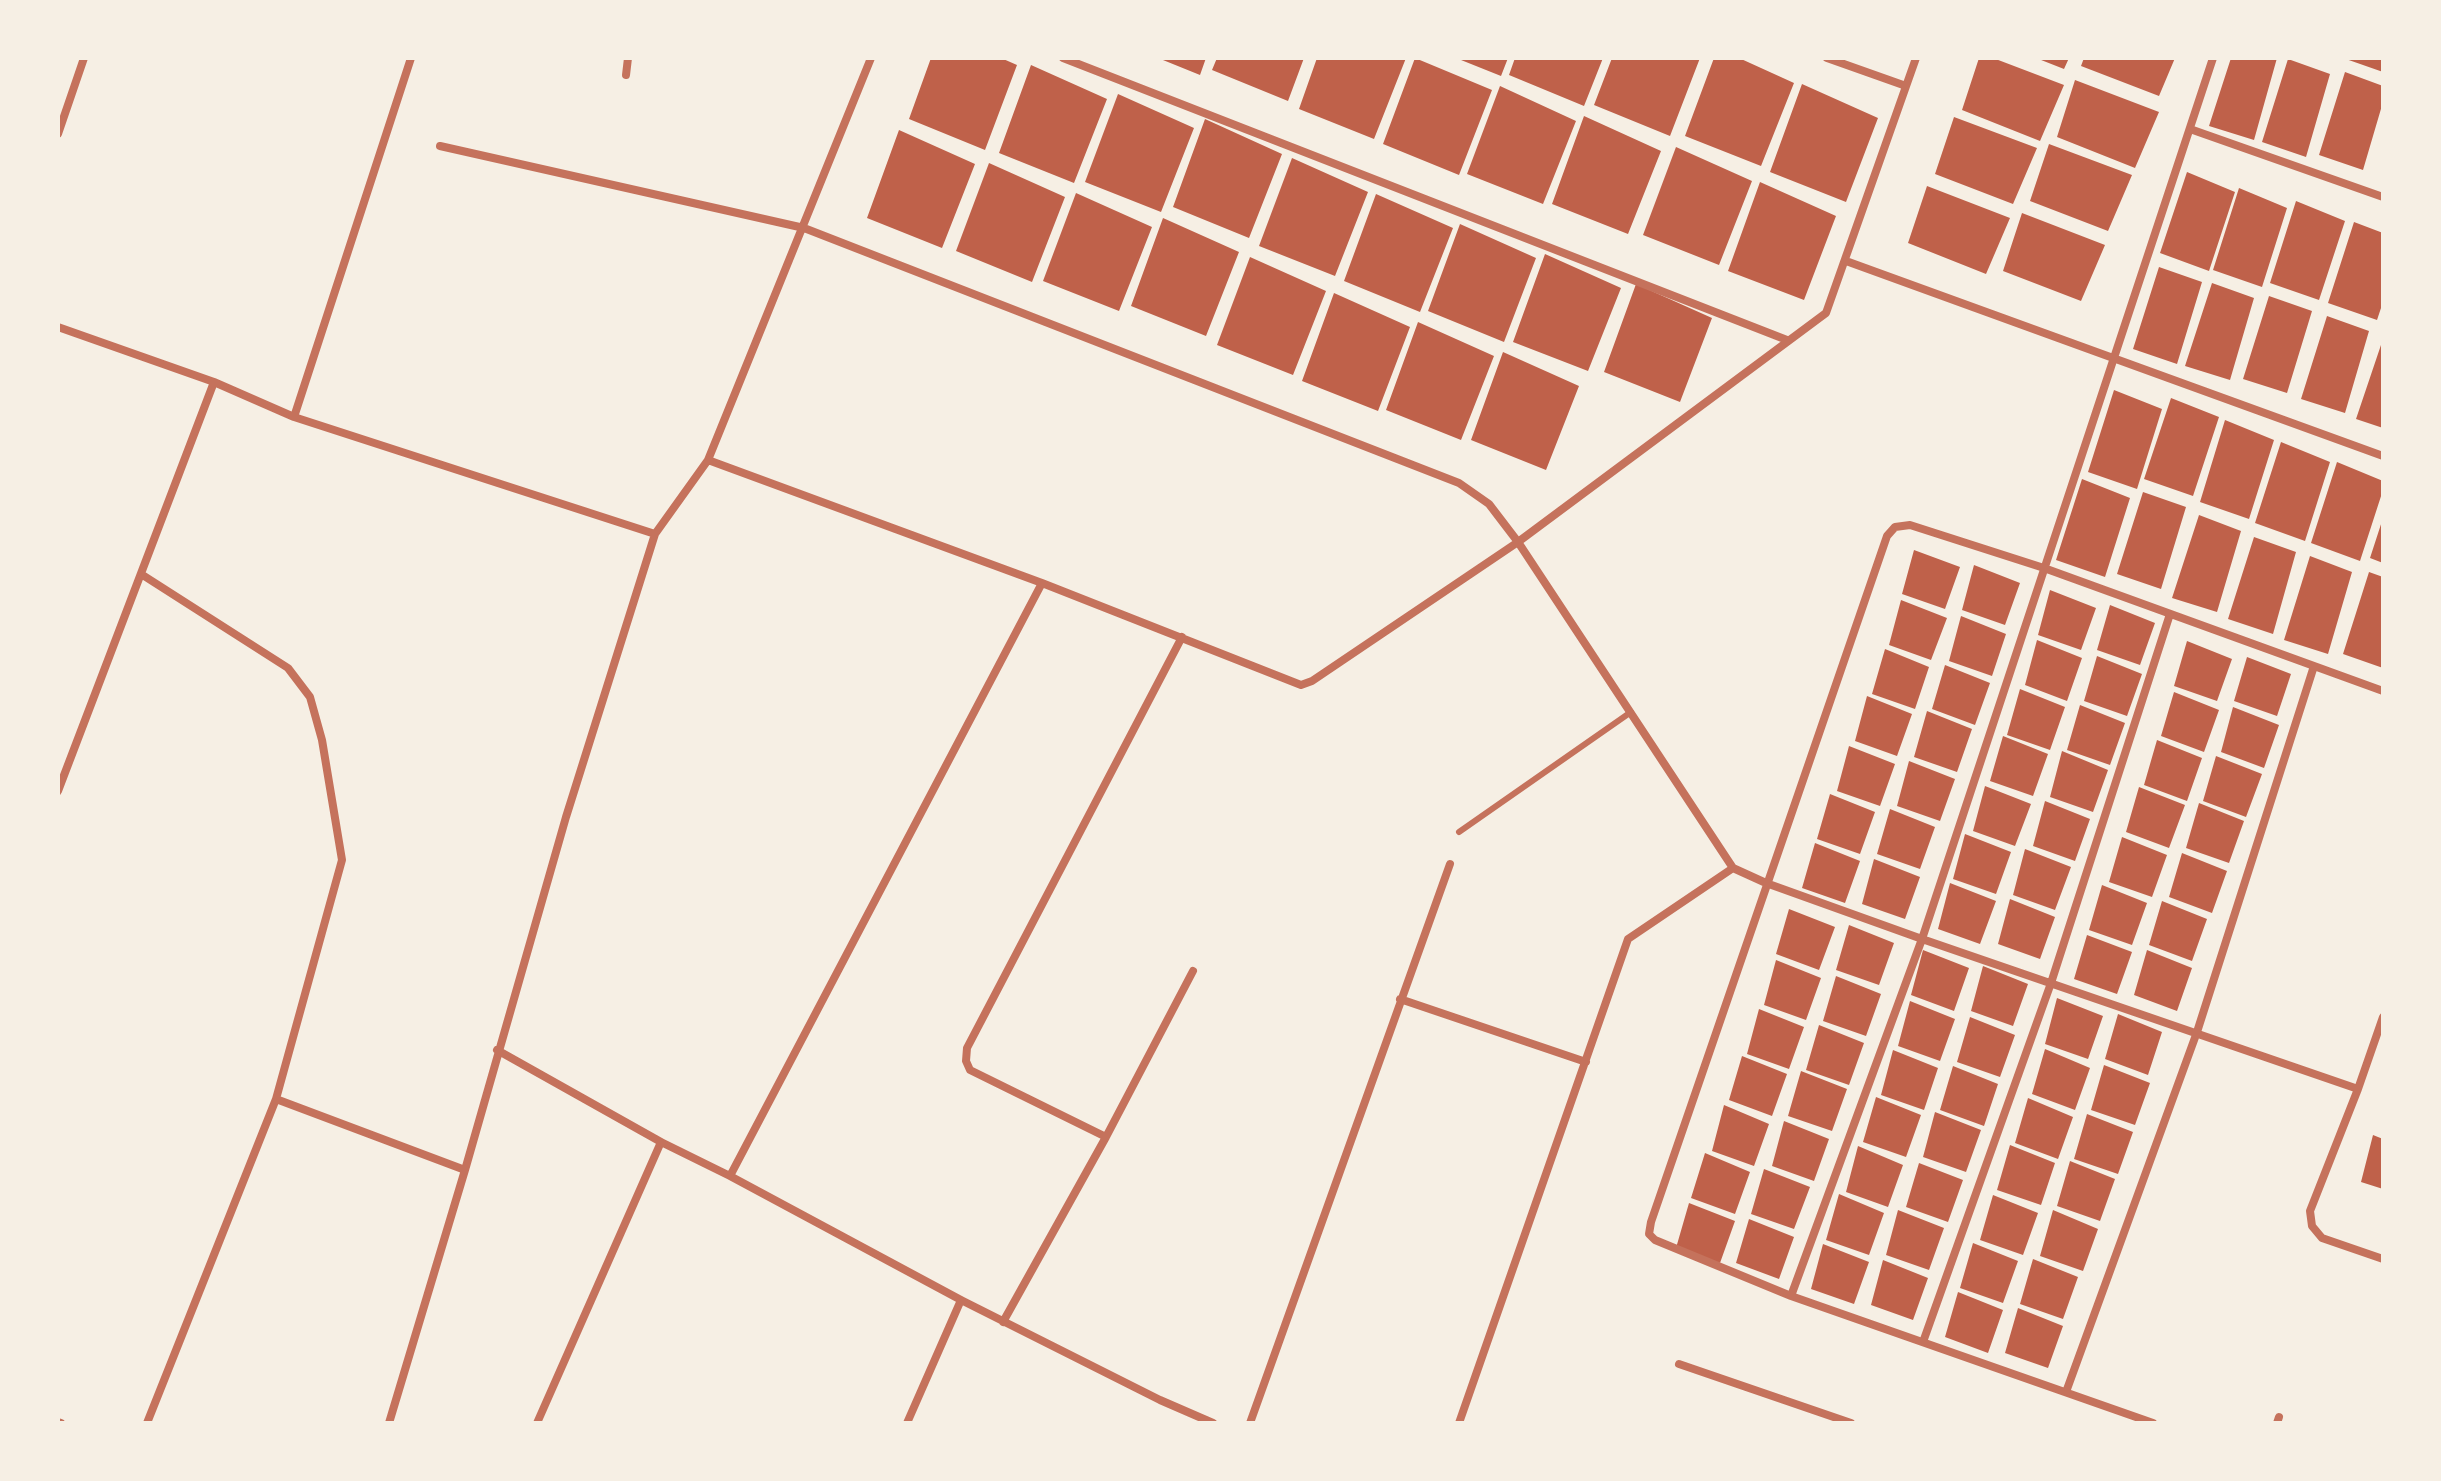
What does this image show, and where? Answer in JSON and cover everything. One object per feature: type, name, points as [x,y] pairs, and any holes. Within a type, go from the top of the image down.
[{"type":"street","points":[[58,134],[84,58]]},
{"type":"street","points":[[294,417],[411,58]]},
{"type":"street","points":[[626,75],[628,58]]},
{"type":"street","points":[[389,1423],[566,817],[655,534],[708,460],[871,58]]},
{"type":"street","points":[[1063,58],[1787,340]]},
{"type":"street","points":[[1827,58],[1906,86]]},
{"type":"street","points":[[708,460],[1042,583],[1301,685],[1312,681],[1518,542],[1826,313],[1916,58]]},
{"type":"street","points":[[1791,1296],[1922,939],[2213,58]]},
{"type":"street","points":[[2190,129],[2383,197]]},
{"type":"street","points":[[440,146],[804,228],[1459,483],[1489,504],[1518,542],[1733,868],[1766,883],[1922,939],[2358,1089]]},
{"type":"street","points":[[1846,261],[2383,456]]},
{"type":"street","points":[[58,327],[214,382],[294,417],[655,534]]},
{"type":"street","points":[[58,791],[214,382]]},
{"type":"street","points":[[2153,1423],[1791,1296],[1655,1240],[1649,1234],[1766,883],[1887,536],[1895,527],[1910,525],[2044,568],[2383,691]]},
{"type":"street","points":[[141,574],[288,668],[310,697],[322,740],[342,860],[276,1099],[147,1423]]},
{"type":"street","points":[[730,1176],[1042,583]]},
{"type":"street","points":[[1923,1342],[2051,983],[2170,614]]},
{"type":"street","points":[[1106,1137],[970,1070],[966,1061],[967,1048],[1182,637]]},
{"type":"street","points":[[2066,1392],[2197,1032],[2314,666]]},
{"type":"street","points":[[1250,1423],[1450,864]]},
{"type":"street","points":[[1459,1423],[1628,939],[1733,868]]},
{"type":"street","points":[[1003,1322],[1106,1137],[1193,971]]},
{"type":"street","points":[[1400,999],[1586,1062]]},
{"type":"street","points":[[2383,1017],[2310,1211],[2312,1226],[2322,1238],[2383,1259]]},
{"type":"street","points":[[497,1050],[661,1142],[1003,1322],[1213,1423]]},
{"type":"street","points":[[276,1099],[465,1170]]},
{"type":"street","points":[[537,1423],[661,1142]]},
{"type":"street","points":[[907,1423],[961,1300]]},
{"type":"street","points":[[1679,1364],[1851,1423]]},
{"type":"lane","points":[[1459,832],[1631,712]]},
{"type":"building","points":[[931,58],[1001,58],[1017,65],[985,150],[909,119]]},
{"type":"building","points":[[1158,58],[1206,58],[1200,75]]},
{"type":"building","points":[[1217,58],[1304,58],[1288,101],[1212,70]]},
{"type":"building","points":[[1317,58],[1406,58],[1374,139],[1299,109]]},
{"type":"building","points":[[1415,58],[1492,90],[1459,175],[1383,144]]},
{"type":"building","points":[[1456,58],[1508,58],[1501,76]]},
{"type":"building","points":[[1515,58],[1603,58],[1584,106],[1509,75]]},
{"type":"building","points":[[1612,58],[1700,58],[1670,136],[1594,105]]},
{"type":"building","points":[[1714,58],[1739,58],[1794,83],[1761,166],[1685,136]]},
{"type":"building","points":[[1979,58],[1993,58],[2064,85],[2040,141],[1962,110]]},
{"type":"building","points":[[2036,58],[2069,58],[2064,69]]},
{"type":"building","points":[[2084,58],[2175,58],[2159,96],[2081,66]]},
{"type":"building","points":[[2231,58],[2277,58],[2254,140],[2209,126]]},
{"type":"building","points":[[2343,58],[2383,58],[2383,72]]},
{"type":"building","points":[[2288,59],[2330,74],[2306,157],[2262,142]]},
{"type":"building","points":[[1031,65],[1107,99],[1074,183],[999,153]]},
{"type":"building","points":[[2345,72],[2383,86],[2383,102],[2363,170],[2319,155]]},
{"type":"building","points":[[2075,80],[2159,112],[2135,168],[2057,137]]},
{"type":"building","points":[[1802,84],[1878,118],[1846,202],[1770,172]]},
{"type":"building","points":[[1500,86],[1576,121],[1543,204],[1467,174]]},
{"type":"building","points":[[1118,94],[1194,128],[1161,212],[1085,182]]},
{"type":"building","points":[[1584,116],[1661,151],[1628,234],[1552,204]]},
{"type":"building","points":[[1954,117],[2037,148],[2013,204],[1935,174]]},
{"type":"building","points":[[1205,119],[1282,154],[1249,238],[1173,207]]},
{"type":"building","points":[[899,130],[975,164],[942,248],[867,218]]},
{"type":"building","points":[[2049,144],[2132,175],[2108,231],[2030,201]]},
{"type":"building","points":[[1676,147],[1752,181],[1719,265],[1643,235]]},
{"type":"building","points":[[1292,158],[1368,192],[1335,276],[1259,246]]},
{"type":"building","points":[[989,163],[1065,197],[1032,282],[956,251]]},
{"type":"building","points":[[2187,172],[2235,192],[2209,271],[2160,253]]},
{"type":"building","points":[[1760,182],[1836,216],[1804,300],[1728,271]]},
{"type":"building","points":[[1927,186],[2010,218],[1986,274],[1908,243]]},
{"type":"building","points":[[2239,188],[2287,208],[2262,287],[2213,270]]},
{"type":"building","points":[[1076,193],[1152,227],[1119,311],[1043,281]]},
{"type":"building","points":[[1376,194],[1453,228],[1420,312],[1344,281]]},
{"type":"building","points":[[2296,201],[2345,221],[2319,300],[2270,283]]},
{"type":"building","points":[[2022,213],[2105,245],[2081,301],[2003,271]]},
{"type":"building","points":[[1163,218],[1239,252],[1206,336],[1131,306]]},
{"type":"building","points":[[2354,222],[2383,233],[2383,302],[2377,320],[2328,303]]},
{"type":"building","points":[[1460,224],[1536,258],[1504,342],[1428,311]]},
{"type":"building","points":[[1545,254],[1621,288],[1588,371],[1513,342]]},
{"type":"building","points":[[1250,257],[1326,291],[1293,375],[1217,345]]},
{"type":"building","points":[[2159,267],[2202,282],[2177,364],[2133,349]]},
{"type":"building","points":[[2212,283],[2254,298],[2230,380],[2185,366]]},
{"type":"building","points":[[1636,284],[1712,318],[1680,402],[1604,372]]},
{"type":"building","points":[[1334,293],[1410,327],[1378,411],[1302,381]]},
{"type":"building","points":[[2269,296],[2312,311],[2287,393],[2243,379]]},
{"type":"building","points":[[2327,316],[2369,331],[2345,413],[2301,399]]},
{"type":"building","points":[[1418,322],[1494,356],[1461,440],[1386,410]]},
{"type":"building","points":[[2383,339],[2383,428],[2356,419]]},
{"type":"building","points":[[1503,352],[1579,386],[1546,470],[1471,440]]},
{"type":"building","points":[[2114,390],[2162,409],[2137,489],[2088,472]]},
{"type":"building","points":[[2171,398],[2219,417],[2193,496],[2144,479]]},
{"type":"building","points":[[2225,420],[2274,440],[2249,519],[2200,502]]},
{"type":"building","points":[[2281,442],[2330,462],[2305,541],[2255,523]]},
{"type":"building","points":[[2337,462],[2383,481],[2383,490],[2360,561],[2311,543]]},
{"type":"building","points":[[2082,479],[2130,498],[2105,577],[2056,560]]},
{"type":"building","points":[[2143,492],[2186,507],[2161,589],[2117,574]]},
{"type":"building","points":[[2199,515],[2241,531],[2217,612],[2172,598]]},
{"type":"building","points":[[2383,518],[2383,563],[2370,558]]},
{"type":"building","points":[[2254,537],[2296,552],[2273,634],[2228,619]]},
{"type":"building","points":[[1914,550],[1960,567],[1945,609],[1902,594]]},
{"type":"building","points":[[2310,556],[2352,572],[2328,654],[2284,640]]},
{"type":"building","points":[[1974,565],[2020,583],[2005,625],[1962,610]]},
{"type":"building","points":[[2369,572],[2383,577],[2383,668],[2343,654]]},
{"type":"building","points":[[2050,590],[2096,608],[2081,650],[2038,635]]},
{"type":"building","points":[[1901,600],[1947,618],[1931,660],[1889,645]]},
{"type":"building","points":[[2110,605],[2155,623],[2140,665],[2097,650]]},
{"type":"building","points":[[1961,616],[2006,634],[1992,676],[1949,661]]},
{"type":"building","points":[[2037,640],[2082,658],[2067,701],[2025,685]]},
{"type":"building","points":[[2187,641],[2232,659],[2217,701],[2174,686]]},
{"type":"building","points":[[1885,649],[1929,667],[1915,709],[1872,694]]},
{"type":"building","points":[[2097,656],[2142,674],[2127,716],[2084,701]]},
{"type":"building","points":[[2247,657],[2291,674],[2277,716],[2234,701]]},
{"type":"building","points":[[1945,665],[1990,683],[1975,725],[1932,709]]},
{"type":"building","points":[[2020,689],[2065,707],[2050,750],[2007,735]]},
{"type":"building","points":[[2174,692],[2219,710],[2204,752],[2161,736]]},
{"type":"building","points":[[1867,696],[1912,714],[1897,756],[1855,741]]},
{"type":"building","points":[[2080,705],[2125,723],[2110,765],[2067,750]]},
{"type":"building","points":[[2233,707],[2279,725],[2264,768],[2221,752]]},
{"type":"building","points":[[1927,711],[1972,729],[1957,772],[1914,757]]},
{"type":"building","points":[[2003,736],[2048,754],[2033,796],[1990,781]]},
{"type":"building","points":[[2157,740],[2202,758],[2187,801],[2144,785]]},
{"type":"building","points":[[1849,746],[1895,764],[1880,806],[1837,791]]},
{"type":"building","points":[[2062,751],[2108,770],[2093,812],[2050,797]]},
{"type":"building","points":[[2216,756],[2262,774],[2246,817],[2203,801]]},
{"type":"building","points":[[1909,761],[1955,779],[1940,821],[1897,806]]},
{"type":"building","points":[[1985,786],[2031,804],[2015,846],[1973,831]]},
{"type":"building","points":[[2139,787],[2185,805],[2169,848],[2126,832]]},
{"type":"building","points":[[1830,794],[1875,812],[1860,854],[1817,839]]},
{"type":"building","points":[[2045,801],[2090,819],[2075,861],[2033,846]]},
{"type":"building","points":[[2199,803],[2244,821],[2229,863],[2186,848]]},
{"type":"building","points":[[1890,809],[1935,827],[1920,869],[1877,854]]},
{"type":"building","points":[[1965,834],[2011,852],[1996,894],[1953,879]]},
{"type":"building","points":[[2122,837],[2167,855],[2152,897],[2109,882]]},
{"type":"building","points":[[1815,843],[1860,861],[1845,903],[1802,888]]},
{"type":"building","points":[[2025,849],[2071,867],[2055,910],[2013,895]]},
{"type":"building","points":[[2182,853],[2227,871],[2212,913],[2169,897]]},
{"type":"building","points":[[1874,859],[1920,877],[1905,919],[1862,904]]},
{"type":"building","points":[[1950,883],[1996,901],[1980,944],[1938,929]]},
{"type":"building","points":[[2102,885],[2147,903],[2132,945],[2089,930]]},
{"type":"building","points":[[2010,899],[2055,917],[2040,959],[1998,944]]},
{"type":"building","points":[[2162,901],[2207,919],[2192,961],[2149,945]]},
{"type":"building","points":[[1789,909],[1835,927],[1819,970],[1776,954]]},
{"type":"building","points":[[1849,925],[1894,943],[1879,985],[1836,970]]},
{"type":"building","points":[[2087,935],[2132,952],[2117,994],[2074,979]]},
{"type":"building","points":[[1923,950],[1969,968],[1954,1011],[1911,995]]},
{"type":"building","points":[[2147,950],[2192,968],[2177,1011],[2134,995]]},
{"type":"building","points":[[1776,960],[1821,978],[1806,1020],[1764,1005]]},
{"type":"building","points":[[1983,966],[2028,984],[2013,1026],[1971,1011]]},
{"type":"building","points":[[1836,976],[1881,994],[1866,1036],[1823,1021]]},
{"type":"building","points":[[2057,998],[2103,1016],[2088,1059],[2045,1044]]},
{"type":"building","points":[[1910,1001],[1955,1019],[1940,1061],[1898,1046]]},
{"type":"building","points":[[1759,1009],[1804,1027],[1789,1069],[1747,1054]]},
{"type":"building","points":[[2118,1014],[2162,1032],[2148,1075],[2105,1059]]},
{"type":"building","points":[[1970,1017],[2015,1035],[2000,1077],[1957,1062]]},
{"type":"building","points":[[1819,1025],[1864,1043],[1849,1085],[1806,1070]]},
{"type":"building","points":[[2045,1049],[2090,1068],[2075,1110],[2032,1094]]},
{"type":"building","points":[[1893,1050],[1938,1068],[1924,1110],[1881,1095]]},
{"type":"building","points":[[1742,1056],[1787,1074],[1772,1116],[1729,1100]]},
{"type":"building","points":[[2104,1065],[2150,1083],[2135,1125],[2091,1110]]},
{"type":"building","points":[[1953,1066],[1998,1084],[1984,1126],[1940,1110]]},
{"type":"building","points":[[1801,1071],[1847,1089],[1832,1131],[1788,1116]]},
{"type":"building","points":[[1876,1097],[1921,1115],[1906,1157],[1863,1142]]},
{"type":"building","points":[[2028,1098],[2073,1117],[2058,1159],[2015,1143]]},
{"type":"building","points":[[1724,1105],[1769,1124],[1754,1166],[1712,1151]]},
{"type":"building","points":[[1935,1112],[1981,1130],[1966,1172],[1923,1157]]},
{"type":"building","points":[[2087,1114],[2133,1132],[2118,1174],[2074,1159]]},
{"type":"building","points":[[1784,1121],[1829,1139],[1814,1181],[1772,1166]]},
{"type":"building","points":[[2373,1135],[2383,1139],[2383,1189],[2361,1182]]},
{"type":"building","points":[[2010,1145],[2055,1163],[2041,1205],[1997,1190]]},
{"type":"building","points":[[1858,1146],[1903,1165],[1888,1207],[1846,1192]]},
{"type":"building","points":[[1705,1153],[1750,1172],[1735,1214],[1691,1198]]},
{"type":"building","points":[[2070,1161],[2115,1179],[2100,1221],[2057,1206]]},
{"type":"building","points":[[1919,1163],[1963,1180],[1948,1222],[1906,1207]]},
{"type":"building","points":[[1764,1169],[1810,1187],[1794,1229],[1751,1214]]},
{"type":"building","points":[[1839,1194],[1884,1213],[1869,1255],[1826,1240]]},
{"type":"building","points":[[1993,1195],[2038,1213],[2023,1255],[1980,1240]]},
{"type":"building","points":[[1689,1203],[1735,1221],[1720,1263],[1676,1248]]},
{"type":"building","points":[[1898,1210],[1944,1228],[1929,1270],[1886,1255]]},
{"type":"building","points":[[2053,1210],[2098,1229],[2083,1271],[2040,1256]]},
{"type":"building","points":[[1749,1219],[1794,1237],[1779,1279],[1736,1263]]},
{"type":"building","points":[[1973,1243],[2018,1261],[2003,1303],[1960,1288]]},
{"type":"building","points":[[1823,1244],[1869,1262],[1854,1304],[1811,1289]]},
{"type":"building","points":[[2033,1259],[2078,1277],[2063,1319],[2020,1304]]},
{"type":"building","points":[[1883,1260],[1928,1278],[1913,1320],[1871,1305]]},
{"type":"building","points":[[1958,1292],[2003,1310],[1988,1353],[1945,1337]]},
{"type":"building","points":[[2018,1308],[2063,1326],[2048,1368],[2005,1353]]}]
